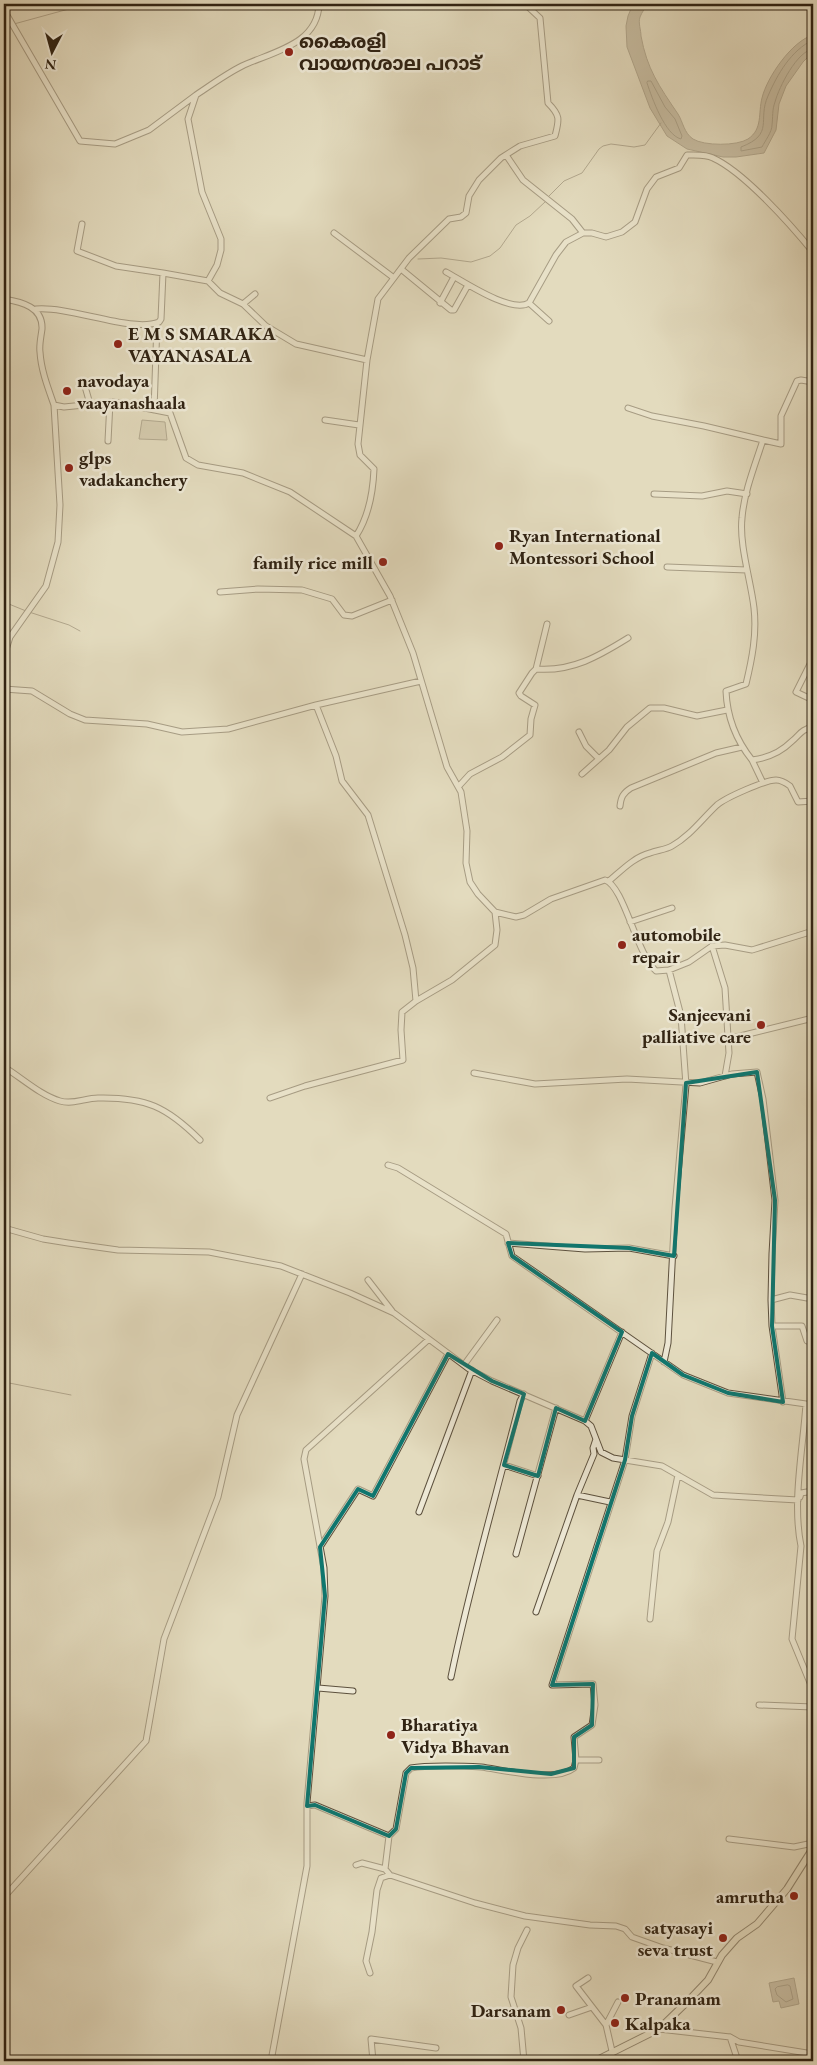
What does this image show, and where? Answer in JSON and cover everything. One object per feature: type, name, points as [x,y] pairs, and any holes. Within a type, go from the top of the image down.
[{"type":"main road","points":[[595,2061],[605,2058],[612,2051],[659,2029],[708,1980],[722,1955],[738,1938],[757,1924],[787,1888],[813,1848]]},
{"type":"street","points":[[4,10],[80,141],[115,144],[149,130],[196,95],[242,66],[300,41],[314,22],[319,10],[319,4]]},
{"type":"street","points":[[356,536],[364,525],[373,492],[374,470],[360,455],[358,444],[366,360],[378,299],[409,258],[449,219],[461,217],[466,213],[469,196],[479,180],[506,155],[520,146],[555,136],[559,122],[557,112],[548,103],[540,18],[525,4]]},
{"type":"street","points":[[196,95],[188,119],[202,192],[221,239],[221,250],[217,265],[208,281]]},
{"type":"street","points":[[180,107],[191,107]]},
{"type":"street","points":[[506,155],[523,180],[572,219],[583,233]]},
{"type":"street","points":[[446,272],[496,298],[514,304],[524,305],[529,303],[556,255],[566,242],[583,233],[592,233],[606,238],[622,232],[635,222],[647,189],[656,177],[679,168],[686,155],[714,158],[748,184],[813,252]]},
{"type":"street","points":[[82,224],[77,251],[116,266],[208,281],[220,292],[243,304],[266,326],[296,344],[366,360]]},
{"type":"street","points":[[334,233],[394,278]]},
{"type":"street","points":[[401,270],[440,303],[454,310],[468,285]]},
{"type":"street","points":[[154,410],[157,323],[160,319],[164,273]]},
{"type":"street","points":[[440,303],[454,277]]},
{"type":"street","points":[[813,293],[811,303],[813,314]]},
{"type":"street","points":[[243,304],[255,294]]},
{"type":"street","points":[[4,298],[36,310],[57,310],[136,324],[157,323]]},
{"type":"street","points":[[529,303],[549,321]]},
{"type":"street","points":[[4,656],[10,637],[46,586],[58,542],[60,505],[54,405],[42,370],[40,351],[42,326],[36,310]]},
{"type":"street","points":[[628,408],[652,416],[781,444],[781,416],[797,381],[813,382]]},
{"type":"street","points":[[84,383],[90,404]]},
{"type":"street","points":[[54,405],[64,407],[110,402],[137,405],[170,413],[180,446],[186,458],[198,465],[243,473],[290,492],[356,536],[392,600],[421,681],[447,767],[459,786],[467,831],[467,874],[478,894],[495,912],[516,917],[524,915],[551,899],[605,880],[609,881],[640,857],[671,847],[727,798],[763,783],[776,780],[784,782],[790,786],[798,802],[813,801]]},
{"type":"street","points":[[108,441],[110,402]]},
{"type":"street","points":[[326,420],[360,426]]},
{"type":"street","points":[[763,440],[747,494],[742,519],[747,570],[754,609],[754,652],[746,684],[726,691],[727,710],[742,747],[752,760],[763,783]]},
{"type":"street","points":[[654,494],[702,496],[727,491],[747,494]]},
{"type":"street","points":[[667,567],[747,570]]},
{"type":"street","points":[[220,592],[258,589],[302,590],[332,599],[344,615],[352,616],[392,600]]},
{"type":"street","points":[[536,670],[548,624]]},
{"type":"street","points":[[459,786],[470,774],[502,757],[530,735],[534,705],[516,692],[532,673],[536,670],[555,669],[590,661],[628,638]]},
{"type":"street","points":[[813,658],[796,692],[813,700]]},
{"type":"street","points":[[4,689],[32,692],[70,714],[85,720],[147,724],[182,732],[228,729],[316,705],[421,681]]},
{"type":"street","points":[[316,705],[336,756],[342,781],[368,815],[405,935],[413,968],[416,1001]]},
{"type":"street","points":[[582,774],[610,750],[628,727],[650,708],[664,708],[697,716],[727,710]]},
{"type":"street","points":[[752,760],[768,758],[791,742],[802,730],[813,727]]},
{"type":"street","points":[[579,732],[586,746],[599,759]]},
{"type":"street","points":[[620,806],[621,798],[631,788],[716,753],[742,747]]},
{"type":"street","points":[[609,881],[616,890],[650,966],[656,971],[670,970],[689,962],[712,946],[737,946],[752,950],[813,931]]},
{"type":"street","points":[[630,922],[672,908]]},
{"type":"street","points":[[270,1098],[304,1086],[403,1060],[402,1012],[416,1001],[452,980],[495,944],[497,930],[495,912]]},
{"type":"street","points":[[712,946],[726,988],[729,1054],[725,1076]]},
{"type":"street","points":[[664,1362],[668,1343],[668,1312],[674,1256],[675,1208],[686,1083],[681,1016],[670,970]]},
{"type":"street","points":[[728,1039],[813,1018]]},
{"type":"street","points":[[4,1068],[61,1102],[96,1098],[145,1101],[175,1116],[200,1140]]},
{"type":"street","points":[[474,1073],[535,1084],[628,1079],[700,1083],[725,1076],[757,1072],[775,1200],[772,1254],[772,1326],[782,1402]]},
{"type":"street","points":[[388,1165],[398,1168],[506,1234],[512,1256],[684,1375],[728,1393],[806,1404],[798,1500],[798,1531],[802,1546],[792,1639],[813,1690]]},
{"type":"street","points":[[4,1228],[43,1239],[118,1250],[209,1252],[281,1266],[350,1293],[394,1313]]},
{"type":"street","points":[[508,1243],[585,1249],[629,1248],[674,1256]]},
{"type":"street","points":[[4,1897],[146,1740],[164,1639],[218,1497],[237,1415],[302,1274]]},
{"type":"street","points":[[368,1280],[394,1313],[464,1365],[492,1381],[585,1421],[591,1426],[601,1452],[613,1458],[662,1466],[713,1495],[798,1500]]},
{"type":"street","points":[[772,1300],[790,1295],[813,1300]]},
{"type":"street","points":[[464,1365],[497,1320]]},
{"type":"street","points":[[772,1326],[802,1326],[806,1340],[813,1340]]},
{"type":"street","points":[[585,1421],[622,1332]]},
{"type":"street","points":[[271,2061],[307,1866],[307,1806],[325,1596],[324,1568],[304,1459],[306,1450],[428,1340]]},
{"type":"street","points":[[385,1868],[389,1836],[396,1828],[406,1773],[411,1768],[479,1767],[551,1774],[569,1771],[574,1768],[576,1760],[574,1737],[592,1725],[595,1705],[593,1684],[552,1685],[625,1460],[632,1416],[652,1353]]},
{"type":"street","points":[[320,1547],[358,1489],[373,1496],[448,1354]]},
{"type":"street","points":[[420,1512],[472,1370]]},
{"type":"street","points":[[451,1677],[488,1519],[520,1401],[524,1394]]},
{"type":"street","points":[[516,1554],[556,1408]]},
{"type":"street","points":[[536,1612],[577,1495],[594,1454],[593,1448],[596,1439]]},
{"type":"street","points":[[504,1465],[538,1476]]},
{"type":"street","points":[[650,1619],[657,1550],[668,1522],[678,1475]]},
{"type":"street","points":[[798,1500],[801,1493],[813,1491]]},
{"type":"street","points":[[577,1495],[610,1502]]},
{"type":"street","points":[[318,1688],[353,1691]]},
{"type":"street","points":[[759,1706],[813,1707]]},
{"type":"street","points":[[576,1760],[599,1760]]},
{"type":"street","points":[[307,1806],[315,1805],[370,1830],[389,1836]]},
{"type":"street","points":[[729,1839],[794,1847],[813,1843]]},
{"type":"street","points":[[356,1865],[362,1863],[385,1868],[390,1875],[474,1903],[525,1916],[590,1925],[616,1926],[625,1929],[632,1937],[663,1948],[717,1962]]},
{"type":"street","points":[[370,1973],[366,1962],[377,1890],[381,1878],[390,1875]]},
{"type":"street","points":[[524,2061],[521,2028],[511,1997],[513,1965],[518,1948],[527,1930]]},
{"type":"street","points":[[588,1978],[576,1986],[606,2024],[612,2051]]},
{"type":"street","points":[[606,2024],[618,2002]]},
{"type":"street","points":[[569,2015],[592,2007]]},
{"type":"street","points":[[659,2029],[730,2037],[739,2042],[813,2054]]},
{"type":"street","points":[[730,2037],[738,2061]]},
{"type":"street","points":[[373,2061],[371,2039],[436,2048]]},
{"type":"highlighted area","points":[[757,1072],[775,1200],[772,1326],[783,1402],[728,1393],[683,1375],[652,1353],[632,1416],[625,1460],[552,1685],[593,1684],[592,1725],[574,1737],[574,1768],[551,1774],[479,1767],[411,1768],[406,1773],[396,1829],[389,1836],[315,1805],[307,1806],[325,1596],[320,1547],[358,1489],[373,1496],[448,1354],[492,1381],[524,1394],[504,1465],[538,1476],[556,1408],[585,1421],[622,1332],[512,1256],[508,1243],[629,1248],[674,1256],[686,1083]]},
{"type":"shaded area","points":[[142,420],[165,422],[167,440],[139,439]]},
{"type":"water","points":[[633,4],[648,4],[640,17],[639,24],[650,68],[688,134],[693,139],[705,143],[736,143],[753,135],[758,126],[762,98],[775,70],[797,44],[813,35],[813,52],[803,62],[786,86],[779,104],[776,130],[764,153],[723,157],[687,149],[667,136],[650,108],[627,47],[626,26]]},
{"type":"water","points":[[794,1978],[799,2004],[781,2008],[779,2001],[773,2002],[769,1983]]},
{"type":"waterway","points":[[14,24],[87,4]]},
{"type":"waterway","points":[[4,27],[10,25]]},
{"type":"waterway","points":[[549,196],[564,181],[582,173],[603,146],[611,144],[634,147],[645,145],[661,123]]},
{"type":"waterway","points":[[418,259],[441,258],[471,262],[490,256],[500,248],[516,225],[530,216],[545,202]]},
{"type":"waterway","points":[[4,602],[26,611]]},
{"type":"waterway","points":[[29,612],[69,625],[80,631]]},
{"type":"waterway","points":[[4,1382],[71,1395]]},
{"type":"place","name":"കൈരളി വായനശാല പറാട്","points":[[289,52]]},
{"type":"place","name":"E M S SMARAKA VAYANASALA","points":[[118,344]]},
{"type":"place","name":"navodaya vaayanashaala","points":[[67,391]]},
{"type":"place","name":"glps vadakanchery","points":[[69,468]]},
{"type":"place","name":"Ryan International Montessori School","points":[[499,546]]},
{"type":"place","name":"family rice mill","points":[[383,562]]},
{"type":"place","name":"automobile repair","points":[[622,945]]},
{"type":"place","name":"Sanjeevani palliative care","points":[[761,1025]]},
{"type":"place","name":"Bharatiya Vidya Bhavan","points":[[391,1735]]},
{"type":"place","name":"amrutha","points":[[794,1896]]},
{"type":"place","name":"satyasayi seva trust","points":[[723,1938]]},
{"type":"place","name":"Pranamam","points":[[625,1998]]},
{"type":"place","name":"Darsanam","points":[[561,2010]]},
{"type":"place","name":"Kalpaka","points":[[615,2023]]}]
